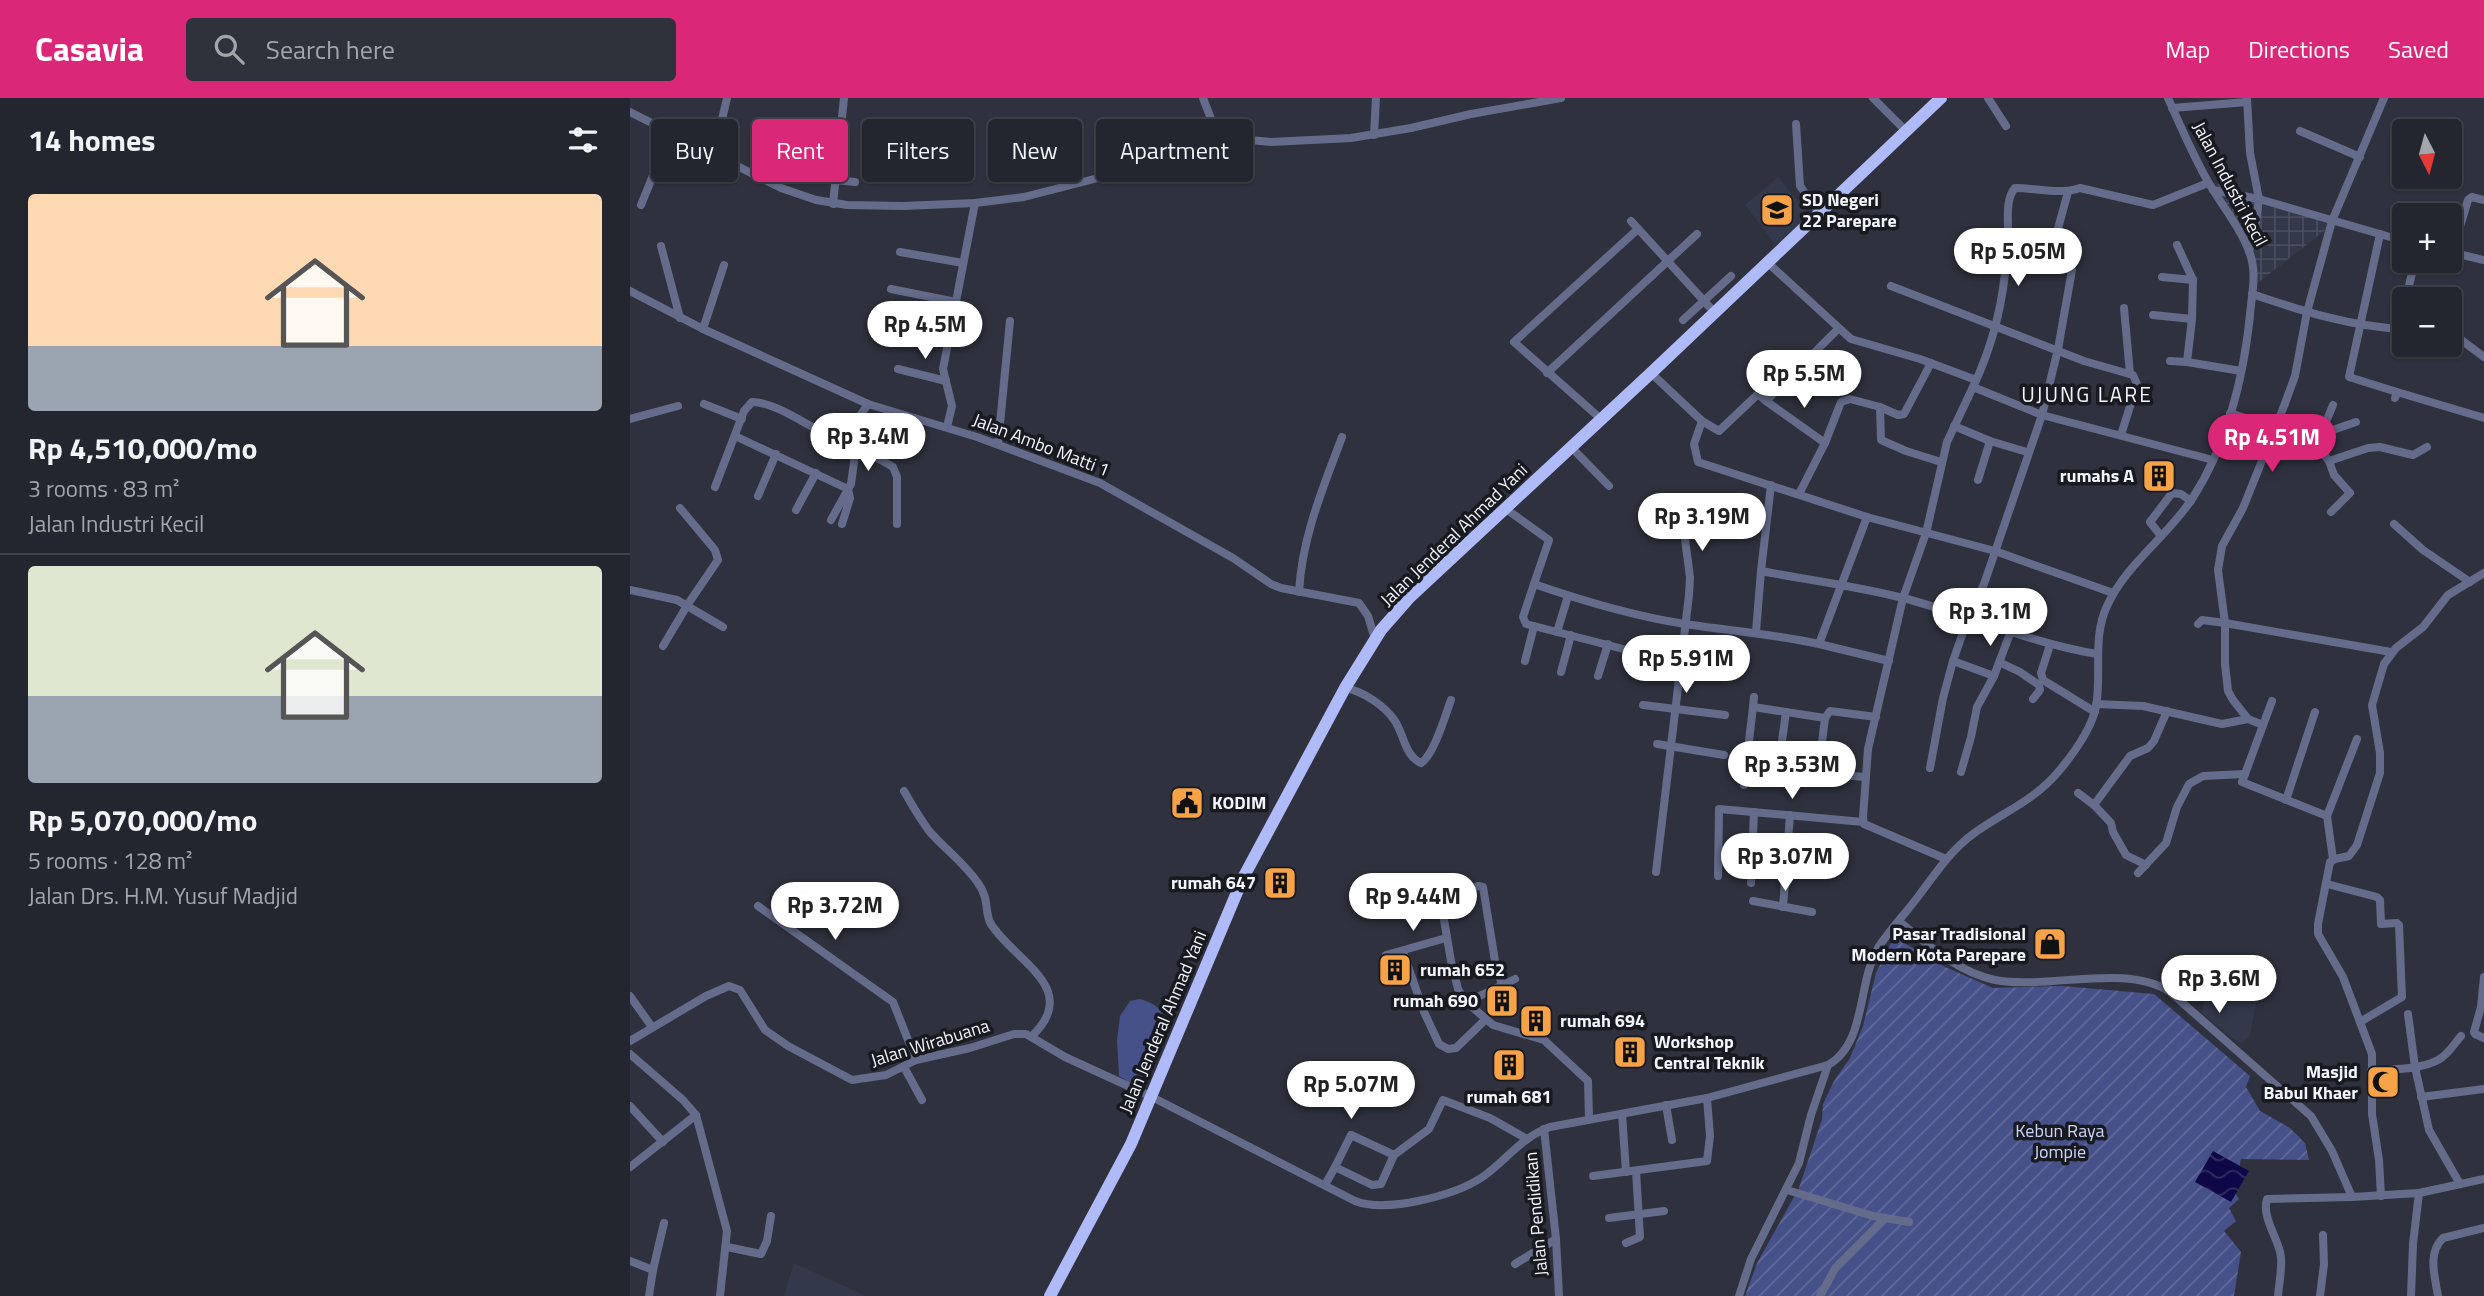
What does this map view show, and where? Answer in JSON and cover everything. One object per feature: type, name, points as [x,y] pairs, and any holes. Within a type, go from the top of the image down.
[{"type":"highway","name":"Jalan Jenderal Ahmad Yani","points":[[1050,1296],[1123,1161],[1240,885],[1345,688],[1375,639],[1410,597],[1821,214],[1941,98]]},
{"type":"street","points":[[722,119],[727,98]]},
{"type":"street","points":[[842,119],[844,98]]},
{"type":"street","points":[[1203,98],[1212,119]]},
{"type":"street","points":[[1374,135],[1376,98]]},
{"type":"street","points":[[1253,140],[1343,139],[1374,135],[1562,98]]},
{"type":"street","points":[[1873,98],[1906,131]]},
{"type":"street","points":[[1988,98],[2006,125]]},
{"type":"street","name":"Jalan Industri Kecil","points":[[1828,1065],[1837,1060],[1846,1049],[1878,948],[1946,859],[1970,836],[2022,805],[2044,788],[2085,734],[2096,708],[2097,654],[2102,617],[2113,593],[2130,570],[2191,500],[2213,460],[2231,413],[2241,371],[2252,294],[2253,267],[2249,251],[2211,186],[2168,98]]},
{"type":"street","points":[[2263,725],[2248,719],[2228,691],[2225,623],[2218,570],[2221,546],[2243,508],[2295,376],[2307,312],[2332,221],[2384,98]]},
{"type":"street","points":[[2172,108],[2248,100],[2250,153],[2259,199],[2249,251]]},
{"type":"street","points":[[630,112],[651,122]]},
{"type":"street","points":[[1796,124],[1800,186],[1821,214]]},
{"type":"street","points":[[2300,131],[2360,157]]},
{"type":"street","points":[[738,166],[781,188],[833,204],[904,206],[975,203],[1024,197],[1096,179]]},
{"type":"street","points":[[641,205],[651,180]]},
{"type":"street","points":[[848,181],[855,182]]},
{"type":"street","points":[[833,204],[836,182]]},
{"type":"street","points":[[2008,229],[2011,192],[2015,188],[2068,192],[2080,188],[2153,205],[2211,186],[2392,238]]},
{"type":"street","points":[[2049,261],[2068,192]]},
{"type":"street","points":[[2462,221],[2472,197],[2484,200]]},
{"type":"street","points":[[947,428],[952,406],[943,369],[975,203]]},
{"type":"street","points":[[1631,221],[1715,313]]},
{"type":"street","points":[[1601,419],[1514,342],[1638,229]]},
{"type":"street","points":[[1547,373],[1697,234]]},
{"type":"street","points":[[2380,234],[2349,377],[2396,395],[2484,418]]},
{"type":"street","points":[[2177,245],[2193,280],[2187,362]]},
{"type":"street","points":[[661,246],[680,318]]},
{"type":"street","points":[[1863,822],[1868,749],[1903,598],[1926,533],[1941,462],[1997,326],[2007,249],[2072,270],[2058,349],[2042,415],[1953,661],[1930,768]]},
{"type":"street","points":[[900,252],[963,263]]},
{"type":"street","points":[[2462,255],[2484,260]]},
{"type":"street","points":[[1768,263],[1853,340],[1931,363],[2042,415],[2213,460]]},
{"type":"street","points":[[703,329],[724,265]]},
{"type":"street","points":[[1682,320],[1731,276]]},
{"type":"street","points":[[2162,277],[2193,280]]},
{"type":"street","points":[[1891,286],[2084,360],[2130,374],[2137,384],[2121,435]]},
{"type":"street","points":[[891,289],[956,302]]},
{"type":"street","name":"Jalan Ambo Matti 1","points":[[630,291],[703,329],[868,404],[998,444],[1100,483],[1233,558],[1270,584],[1359,603],[1368,616],[1375,639]]},
{"type":"street","points":[[2252,294],[2307,312],[2359,324],[2392,328]]},
{"type":"street","points":[[2124,308],[2130,374]]},
{"type":"street","points":[[2153,314],[2192,319]]},
{"type":"street","points":[[998,444],[1010,321]]},
{"type":"street","points":[[1766,401],[1838,329]]},
{"type":"street","points":[[2462,340],[2484,357]]},
{"type":"street","points":[[2170,361],[2241,371]]},
{"type":"street","points":[[1799,494],[1825,443],[1841,402],[1850,399],[1898,415],[1904,414],[1931,363]]},
{"type":"street","points":[[898,369],[946,381]]},
{"type":"street","points":[[1651,373],[1702,421],[1719,431],[1758,394],[1825,443]]},
{"type":"street","points":[[715,487],[746,408],[752,402],[757,402],[893,467],[897,524]]},
{"type":"street","points":[[704,404],[742,418]]},
{"type":"street","points":[[830,437],[853,426],[868,404]]},
{"type":"street","points":[[2321,434],[2333,405]]},
{"type":"street","points":[[630,419],[678,406]]},
{"type":"street","points":[[1880,407],[1881,440],[1941,462]]},
{"type":"street","points":[[2231,413],[2313,440],[2329,461],[2334,475],[2350,494],[2331,512]]},
{"type":"street","points":[[1702,421],[1694,444],[1698,462],[1867,517],[1995,551],[2113,593]]},
{"type":"street","points":[[2313,440],[2321,434],[2356,422]]},
{"type":"street","points":[[831,520],[853,474],[856,447],[853,441],[853,426]]},
{"type":"street","points":[[1954,426],[2027,453]]},
{"type":"street","points":[[735,436],[848,489]]},
{"type":"street","points":[[1299,592],[1308,528],[1342,437]]},
{"type":"street","points":[[1978,480],[1990,441]]},
{"type":"street","points":[[1572,447],[1609,486]]},
{"type":"street","points":[[2329,461],[2368,448],[2380,447],[2413,455],[2427,447]]},
{"type":"street","points":[[758,496],[776,454]]},
{"type":"street","points":[[796,510],[816,473]]},
{"type":"street","points":[[1756,632],[1771,485]]},
{"type":"street","points":[[842,524],[850,498],[848,489]]},
{"type":"street","points":[[2161,536],[2151,526],[2151,519],[2172,493],[2181,494],[2191,500]]},
{"type":"street","points":[[1654,499],[1661,520],[1682,529],[1685,534],[1690,577],[1656,872]]},
{"type":"street","points":[[663,646],[718,560],[715,550],[680,508]]},
{"type":"street","points":[[1506,509],[1549,540],[1523,618],[1526,624],[1634,652],[1650,663],[1726,673]]},
{"type":"street","points":[[1818,644],[1867,517]]},
{"type":"street","points":[[2394,524],[2427,553],[2479,578]]},
{"type":"street","points":[[1761,570],[1903,598],[2050,645],[2097,654]]},
{"type":"street","points":[[2333,859],[2349,856],[2356,847],[2379,779],[2380,753],[2372,705],[2381,672],[2391,652],[2423,627],[2448,595],[2479,578]]},
{"type":"street","points":[[1534,584],[1628,613],[1686,624],[1756,632],[1889,661]]},
{"type":"street","points":[[630,590],[670,597],[688,604],[723,627]]},
{"type":"street","points":[[1558,632],[1568,596]]},
{"type":"street","points":[[2198,624],[2202,620],[2225,623],[2391,652]]},
{"type":"street","points":[[1525,661],[1534,626]]},
{"type":"street","points":[[1961,772],[1977,707],[2001,663],[2011,631]]},
{"type":"street","points":[[1561,672],[1571,635]]},
{"type":"street","points":[[1598,676],[1608,644]]},
{"type":"street","points":[[2050,645],[2041,673],[2043,680],[2096,708],[2133,705],[2222,723],[2248,719]]},
{"type":"street","points":[[1953,661],[1994,676]]},
{"type":"street","points":[[2001,663],[2039,685],[2040,690],[2033,699]]},
{"type":"street","points":[[1345,688],[1362,694],[1383,709],[1396,722],[1413,758],[1421,763],[1426,761],[1431,752],[1451,700]]},
{"type":"street","points":[[2272,701],[2243,783],[2327,816]]},
{"type":"street","points":[[1744,785],[1753,702],[1786,712],[1825,718]]},
{"type":"street","points":[[1643,705],[1725,715]]},
{"type":"street","points":[[1818,775],[1825,718],[1830,711],[1876,717]]},
{"type":"street","points":[[2094,805],[2130,755],[2148,748],[2154,741],[2168,711]]},
{"type":"street","points":[[1778,770],[1786,712]]},
{"type":"street","points":[[2286,800],[2315,712]]},
{"type":"street","points":[[2357,739],[2327,816],[2333,859],[2330,862],[2318,934],[2343,977],[2372,1054],[2372,1114],[2381,1196]]},
{"type":"street","points":[[1657,744],[1724,755]]},
{"type":"street","points":[[1746,767],[1865,778]]},
{"type":"street","points":[[2138,873],[2166,843],[2177,807],[2189,784],[2203,776],[2245,774]]},
{"type":"street","points":[[904,791],[926,826],[979,885],[986,898],[991,924],[1049,989],[1050,1011],[1032,1036],[1065,1057],[1150,1096],[1355,1200],[1373,1206],[1453,1191],[1480,1178],[1527,1139],[1544,1129],[1589,1118],[1707,1098],[1828,1065]]},
{"type":"street","points":[[2078,793],[2094,805],[2110,823],[2126,855],[2146,864]]},
{"type":"street","points":[[1718,876],[1719,809],[1863,822],[1895,839],[1946,859]]},
{"type":"street","points":[[1751,883],[1754,812]]},
{"type":"street","points":[[1783,907],[1790,815]]},
{"type":"street","points":[[2327,884],[2377,897],[2380,900],[2381,924],[2397,923],[2399,926],[2402,996],[2360,1022]]},
{"type":"street","points":[[1502,985],[1495,961],[1482,886],[1442,900],[1446,938],[1458,989],[1467,1002],[1486,1019],[1497,1026],[1542,1039],[1588,1081],[1589,1118]]},
{"type":"street","points":[[1754,901],[1812,912]]},
{"type":"street","points":[[758,906],[893,1002],[916,1060]]},
{"type":"street","points":[[1900,922],[1952,963],[1996,980],[2127,979],[2152,983],[2169,991],[2311,1116],[2332,1151],[2352,1197]]},
{"type":"street","points":[[1386,956],[1446,938]]},
{"type":"street","points":[[1403,952],[1424,1012],[1439,1044],[1446,1049],[1456,1048],[1486,1019]]},
{"type":"street","points":[[2484,977],[2482,1007],[2474,1031],[2484,1038]]},
{"type":"street","points":[[1467,1002],[1515,979]]},
{"type":"street","name":"Jalan Wirabuana","points":[[630,1041],[706,996],[729,986],[740,990],[765,1030],[788,1046],[848,1078],[871,1079],[916,1060],[970,1048],[1014,1034],[1032,1036]]},
{"type":"street","points":[[630,996],[652,1027]]},
{"type":"street","points":[[2409,1014],[2415,1067],[2430,1130],[2460,1184]]},
{"type":"street","points":[[2371,1071],[2415,1067],[2440,1059],[2461,1036]]},
{"type":"street","points":[[630,1054],[683,1100],[696,1115],[725,1220],[727,1247],[720,1296]]},
{"type":"street","points":[[1739,1296],[1751,1259],[1799,1163],[1811,1115],[1828,1065]]},
{"type":"street","points":[[904,1067],[922,1100]]},
{"type":"street","points":[[2421,1097],[2484,1089]]},
{"type":"street","points":[[1593,1176],[1707,1161],[1710,1136],[1707,1098]]},
{"type":"street","points":[[1335,1167],[1376,1185],[1383,1182],[1394,1155],[1429,1129],[1443,1100],[1490,1118],[1527,1139]]},
{"type":"street","points":[[1666,1105],[1672,1140]]},
{"type":"street","points":[[630,1106],[663,1142]]},
{"type":"street","points":[[1622,1114],[1626,1172]]},
{"type":"street","points":[[630,1167],[696,1115]]},
{"type":"street","name":"Jalan Pendidikan","points":[[1544,1129],[1556,1239],[1559,1296]]},
{"type":"street","points":[[1325,1185],[1351,1135],[1394,1155]]},
{"type":"street","points":[[1626,1243],[1640,1237],[1636,1171]]},
{"type":"street","points":[[2278,1296],[2281,1261],[2277,1239],[2267,1214],[2267,1199],[2420,1193],[2484,1179]]},
{"type":"street","points":[[1787,1190],[1832,1206],[1909,1222]]},
{"type":"street","points":[[2411,1296],[2413,1244],[2420,1193]]},
{"type":"street","points":[[1609,1218],[1664,1211]]},
{"type":"street","points":[[727,1247],[761,1254],[767,1241],[771,1216]]},
{"type":"street","points":[[1819,1296],[1836,1267],[1885,1219]]},
{"type":"street","points":[[649,1296],[664,1223]]},
{"type":"street","points":[[2438,1296],[2433,1258],[2439,1242],[2443,1238],[2484,1228]]},
{"type":"street","points":[[2320,1296],[2324,1264],[2323,1235]]},
{"type":"street","points":[[1515,1264],[1556,1239]]},
{"type":"street","points":[[630,1261],[653,1270]]},
{"type":"shaded area","name":"SD Negeri 22 Parepare","points":[[1778,177],[1810,215],[1775,244],[1745,205]]},
{"type":"shaded area","points":[[2207,180],[2259,199],[2337,221],[2250,289],[2252,259]]},
{"type":"shaded area","points":[[2210,964],[2262,971],[2250,1036],[2240,1044],[2202,1013]]},
{"type":"shaded area","points":[[794,1263],[866,1296],[784,1296]]},
{"type":"green space","name":"Kebun Raya Jompie","points":[[1894,937],[1943,966],[1993,988],[2062,986],[2154,994],[2250,1076],[2246,1087],[2260,1111],[2290,1128],[2305,1143],[2309,1160],[2241,1159],[2234,1191],[2239,1199],[2229,1208],[2236,1221],[2224,1231],[2241,1252],[2234,1296],[1745,1296],[1757,1263],[1799,1188],[1822,1119],[1823,1104],[1834,1081],[1850,1058],[1863,1026],[1876,973]]},
{"type":"green space","points":[[1140,999],[1157,1007],[1165,1022],[1139,1088],[1119,1076],[1117,1040],[1120,1016],[1130,1001]]},
{"type":"water","points":[[2213,1151],[2249,1171],[2231,1202],[2195,1182]]},
{"type":"place","name":"SD Negeri 22 Parepare","points":[[1777,210]]},
{"type":"place","name":"rumahs A","points":[[2159,476]]},
{"type":"place","name":"KODIM","points":[[1187,803]]},
{"type":"place","name":"rumah 647","points":[[1280,883]]},
{"type":"place","name":"Pasar Tradisional Modern Kota Parepare","points":[[2050,944]]},
{"type":"place","name":"rumah 652","points":[[1395,970]]},
{"type":"place","name":"rumah 690","points":[[1502,1001]]},
{"type":"place","name":"rumah 694","points":[[1536,1021]]},
{"type":"place","name":"Workshop Central Teknik","points":[[1630,1052]]},
{"type":"place","name":"rumah 681","points":[[1509,1065]]},
{"type":"place","name":"Masjid Babul Khaer","points":[[2383,1082]]},
{"type":"district","name":"UJUNG LARE","points":[[2087,395]]}]
